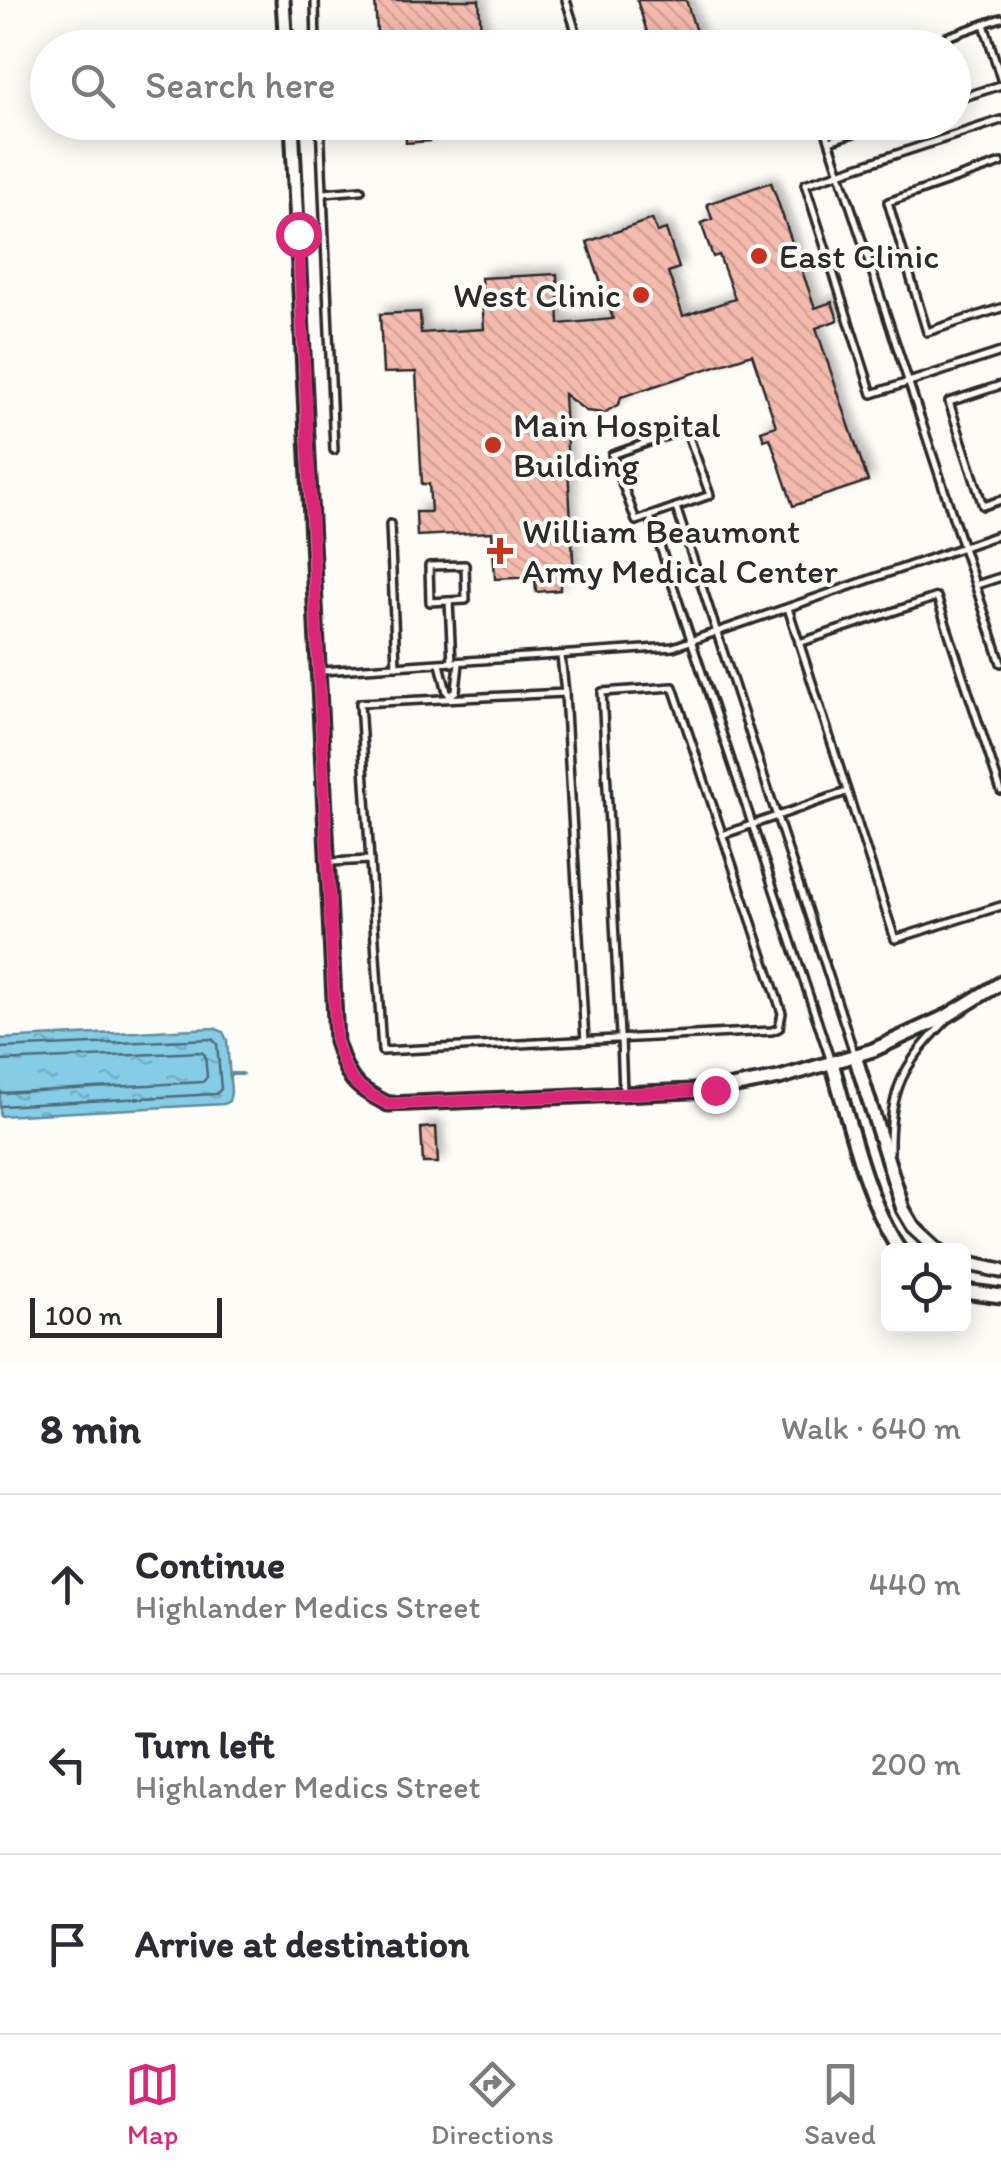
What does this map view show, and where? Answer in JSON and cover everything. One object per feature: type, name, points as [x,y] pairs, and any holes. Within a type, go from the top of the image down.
[{"type":"street","points":[[283,0],[285,30]]},
{"type":"street","points":[[293,140],[336,1042],[347,1074],[364,1092],[388,1104],[715,1090],[779,1078],[873,1050],[956,1010],[1001,982]]},
{"type":"street","points":[[855,1056],[902,1209],[931,1243]]},
{"type":"street","points":[[832,1063],[874,1202],[896,1243]]},
{"type":"street","points":[[971,1264],[1001,1270]]},
{"type":"street","points":[[971,1292],[1001,1296]]},
{"type":"lane","points":[[315,0],[316,30]]},
{"type":"lane","points":[[566,0],[575,30]]},
{"type":"lane","points":[[967,30],[1001,18]]},
{"type":"lane","points":[[971,93],[1001,82],[984,24]]},
{"type":"lane","points":[[971,130],[1001,120]]},
{"type":"lane","points":[[321,140],[334,450]]},
{"type":"lane","points":[[833,140],[830,141],[1001,663]]},
{"type":"lane","points":[[941,140],[805,184],[872,394],[1001,352]]},
{"type":"lane","points":[[1001,163],[888,202],[927,332],[1001,308]]},
{"type":"lane","points":[[323,193],[361,190]]},
{"type":"lane","points":[[1001,386],[949,402],[983,506],[1001,500]]},
{"type":"lane","points":[[686,429],[710,495],[676,507],[636,522],[612,455],[686,429]]},
{"type":"lane","points":[[676,507],[855,1056]]},
{"type":"lane","points":[[650,516],[832,1063]]},
{"type":"lane","points":[[390,524],[396,667]]},
{"type":"lane","points":[[319,672],[672,647],[1001,534]]},
{"type":"lane","points":[[465,565],[466,600],[449,601],[430,602],[429,566],[465,565]]},
{"type":"lane","points":[[976,585],[1001,576]]},
{"type":"lane","points":[[799,643],[937,598],[1001,791]]},
{"type":"lane","points":[[449,601],[456,691],[452,696]]},
{"type":"lane","points":[[788,608],[894,939],[1001,906]]},
{"type":"lane","points":[[560,656],[585,1041]]},
{"type":"lane","points":[[440,664],[447,692],[452,696]]},
{"type":"lane","points":[[565,693],[360,703],[382,1051],[585,1041],[620,1039],[772,1031],[779,1028],[782,1014],[673,687],[602,692],[620,1039],[624,1094]]},
{"type":"lane","points":[[722,835],[846,792]]},
{"type":"lane","points":[[328,862],[370,860]]},
{"type":"lane","points":[[891,1170],[892,1106],[902,1074],[956,1010]]},
{"type":"water","points":[[214,1028],[223,1032],[227,1040],[231,1093],[224,1104],[0,1116],[0,1039]]},
{"type":"building","points":[[375,0],[479,0],[481,30],[377,30]]},
{"type":"building","points":[[637,0],[686,0],[695,30],[646,30]]},
{"type":"building","points":[[771,182],[815,308],[832,302],[838,320],[816,328],[868,481],[793,506],[770,438],[764,440],[761,431],[776,426],[752,354],[621,397],[619,404],[604,413],[586,411],[564,394],[574,577],[560,578],[560,590],[536,592],[535,577],[495,579],[492,532],[417,536],[416,512],[431,512],[429,484],[422,484],[416,372],[383,373],[380,314],[420,312],[421,333],[484,329],[481,278],[557,274],[559,324],[613,319],[587,242],[652,219],[657,232],[666,229],[679,268],[668,272],[683,316],[735,299],[719,255],[713,257],[701,223],[712,219],[707,204]]},
{"type":"building","points":[[436,1127],[438,1163],[423,1163],[421,1128]]},
{"type":"waterway","points":[[230,1074],[242,1074]]},
{"type":"place","name":"East Clinic","points":[[759,256]]},
{"type":"place","name":"West Clinic","points":[[641,295]]},
{"type":"place","name":"Main Hospital Building","points":[[493,445]]},
{"type":"place","name":"William Beaumont Army Medical Center","points":[[500,551]]},
{"type":"route","points":[[298,234],[336,1042],[347,1074],[364,1092],[388,1104],[715,1090]]}]
